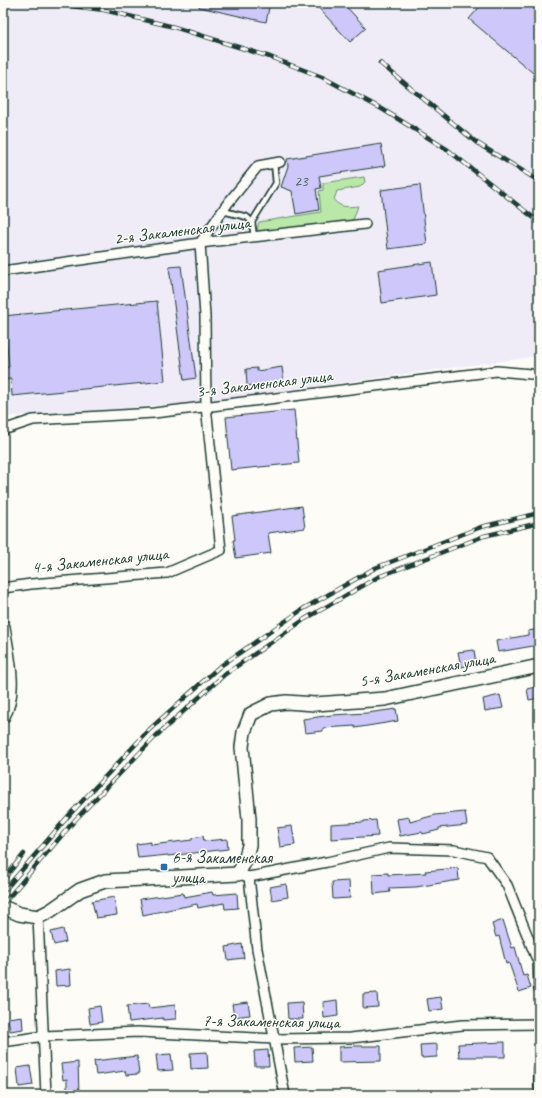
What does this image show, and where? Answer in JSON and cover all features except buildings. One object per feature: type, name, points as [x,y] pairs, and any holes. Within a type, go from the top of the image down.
[{"type":"street","points":[[206,406],[205,316],[200,243],[258,166],[277,162]]},
{"type":"street","name":"2-я Закаменская улица","points":[[3,271],[200,243],[365,224]]},
{"type":"street","name":"3-я Закаменская улица","points":[[3,430],[33,420],[154,413],[497,371],[531,374]]},
{"type":"street","name":"4-я Закаменская улица","points":[[3,588],[31,584],[167,573],[221,550],[206,406]]},
{"type":"street","points":[[3,627],[10,674],[10,691],[3,716]]},
{"type":"street","name":"5-я Закаменская улица","points":[[244,875],[245,861],[249,845],[249,819],[242,747],[244,732],[251,714],[271,704],[286,702],[315,704],[385,699],[539,666]]},
{"type":"street","points":[[3,907],[19,914],[38,917],[50,911],[80,890],[105,881],[244,875],[326,862],[389,848],[454,850],[487,857],[507,885],[538,962],[539,989]]},
{"type":"street","points":[[244,875],[285,1095]]},
{"type":"street","points":[[38,917],[46,1095]]},
{"type":"street","name":"7-я Закаменская улица","points":[[3,1042],[44,1036],[138,1032],[275,1039],[352,1038],[462,1025],[539,1024]]},
{"type":"street","points":[[539,1069],[539,1088]]},
{"type":"lane","points":[[252,222],[276,183],[277,162]]},
{"type":"lane","points":[[223,211],[247,217],[252,222],[254,237]]},
{"type":"shaded area","points":[[3,3],[539,3],[539,356],[194,403],[3,417]]},
{"type":"green space","points":[[364,177],[365,182],[360,187],[337,191],[334,200],[342,206],[358,206],[353,220],[262,232],[257,229],[259,222],[321,212],[319,191],[323,190],[323,183]]},
{"type":"railway","points":[[47,3],[104,10],[174,27],[270,57],[322,77],[382,109],[448,150],[539,222]]},
{"type":"railway","points":[[380,63],[477,143],[539,181]]},
{"type":"railway","points":[[3,892],[71,813],[150,729],[219,667],[303,609],[375,568],[481,527],[539,513]]},
{"type":"railway","points":[[3,904],[75,820],[156,736],[224,675],[305,619],[378,577],[484,536],[539,523]]},
{"type":"railway","points":[[3,880],[24,854]]},
{"type":"place","name":"6-я Закаменская улица","points":[[164,867]]}]
